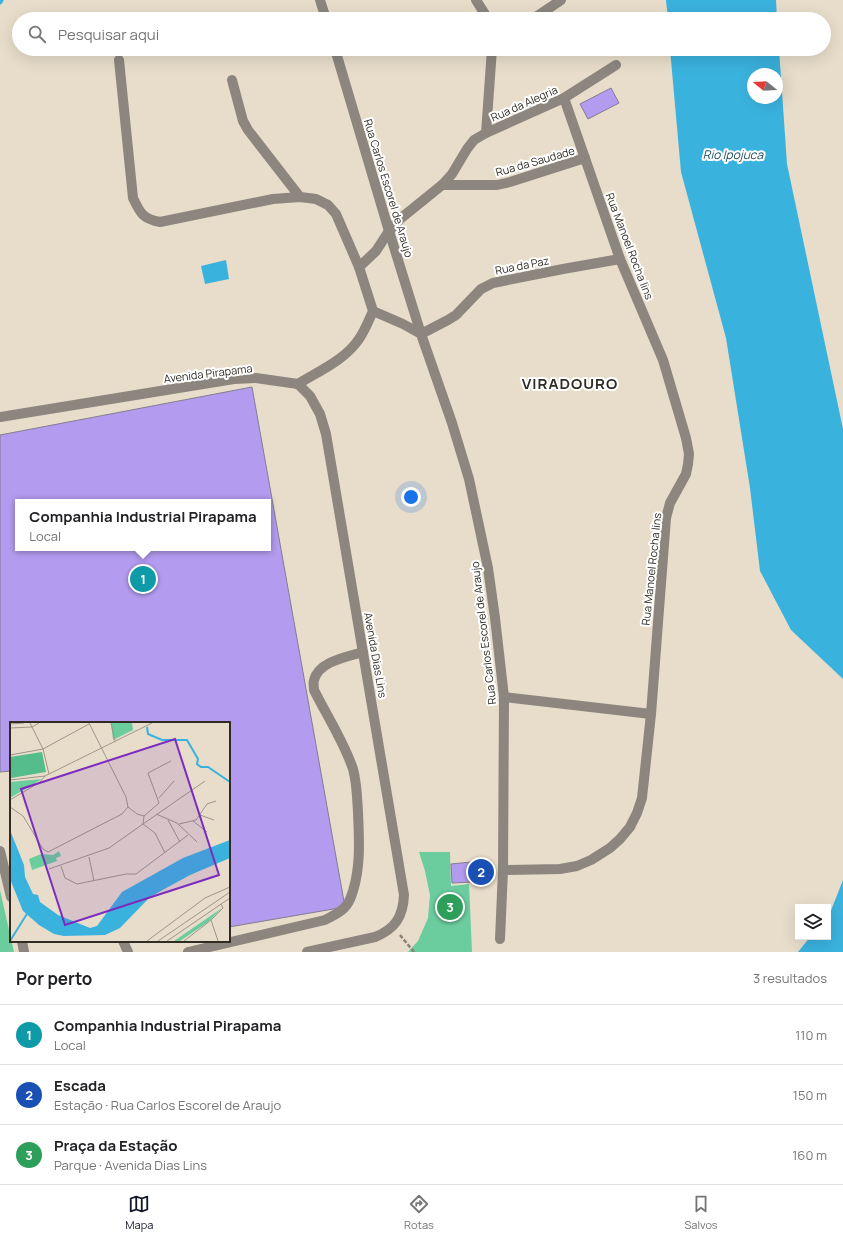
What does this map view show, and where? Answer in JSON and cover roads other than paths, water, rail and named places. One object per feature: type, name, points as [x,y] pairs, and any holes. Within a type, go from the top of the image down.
[{"type":"street","points":[[320,0],[324,12]]},
{"type":"street","points":[[476,0],[484,12]]},
{"type":"street","points":[[543,12],[561,0]]},
{"type":"street","name":"Rua Carlos Escorel de Araujo","points":[[337,56],[421,334],[452,423],[469,479],[488,568],[504,697],[503,870],[500,939]]},
{"type":"street","points":[[486,133],[492,56]]},
{"type":"street","points":[[119,60],[133,198],[139,211],[144,217],[160,222],[273,199],[300,197],[316,199],[328,205],[336,214],[359,267],[373,311],[360,338],[342,358],[298,384]]},
{"type":"street","name":"Rua da Alegria","points":[[359,267],[376,251],[389,231],[400,219],[442,185],[452,174],[474,140],[486,133],[564,98],[616,65]]},
{"type":"street","points":[[232,80],[243,121],[248,130],[300,197]]},
{"type":"street","name":"Rua Manoel Rocha lins","points":[[503,870],[560,869],[577,866],[591,860],[610,848],[630,827],[637,813],[642,798],[651,714],[666,518],[670,503],[686,474],[689,454],[686,438],[663,360],[620,259],[564,98]]},
{"type":"street","name":"Rua da Saudade","points":[[442,185],[497,185],[585,158]]},
{"type":"street","name":"Rua da Paz","points":[[421,334],[448,320],[481,289],[492,283],[620,259]]},
{"type":"street","points":[[373,311],[403,324],[421,334]]},
{"type":"street","name":"Avenida Pirapama","points":[[0,417],[234,379],[256,378],[298,384]]},
{"type":"street","name":"Avenida Dias Lins","points":[[298,384],[310,396],[320,414],[326,434],[404,895],[400,917],[385,933],[375,937],[306,952]]},
{"type":"street","points":[[188,952],[325,920],[338,914],[350,900],[357,879],[360,840],[354,771],[348,755],[314,690],[314,681],[317,673],[328,664],[363,652]]},
{"type":"street","points":[[504,697],[651,714]]},
{"type":"street","points":[[0,851],[10,893]]},
{"type":"street","points":[[22,942],[24,952]]},
{"type":"street","points":[[123,942],[128,952]]},
{"type":"water","points":[[666,0],[776,0],[777,12],[667,12]]},
{"type":"water","name":"Rio Ipojuca","points":[[671,56],[779,56],[780,68],[747,68],[747,104],[783,104],[787,164],[843,429],[843,679],[791,630],[760,571],[750,488],[726,338],[681,172]]},
{"type":"water","points":[[226,260],[229,279],[205,284],[201,266]]},
{"type":"water","points":[[843,880],[843,952],[798,952],[808,940],[831,940],[831,910]]},
{"type":"place","name":"Companhia Industrial Pirapama","points":[[143,579]]},
{"type":"place","name":"Escada","points":[[481,872]]},
{"type":"place","name":"Praça da Estação","points":[[450,907]]},
{"type":"district","name":"VIRADOURO","points":[[570,383]]}]
